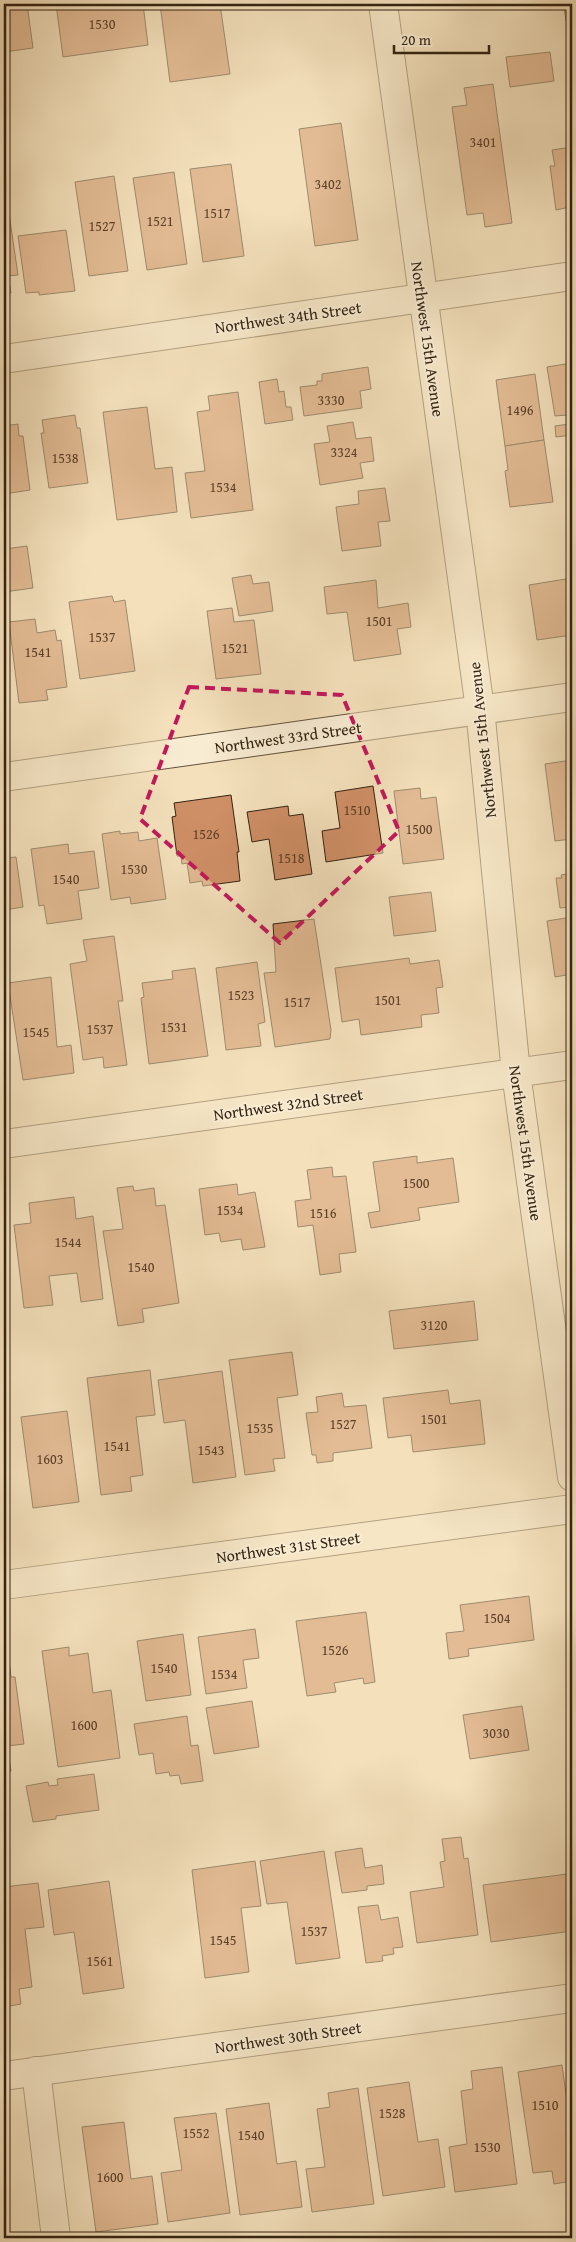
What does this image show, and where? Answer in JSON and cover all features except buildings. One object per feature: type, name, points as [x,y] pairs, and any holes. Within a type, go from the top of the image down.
[{"type":"street","name":"Northwest 15th Avenue","points":[[383,4],[480,709],[516,1073],[562,1326],[572,1477]]},
{"type":"street","name":"Northwest 34th Street","points":[[4,359],[572,276]]},
{"type":"street","name":"Northwest 33rd Street","points":[[4,777],[572,697]]},
{"type":"street","name":"Northwest 32nd Street","points":[[4,1144],[572,1065]]},
{"type":"street","name":"Northwest 31st Street","points":[[4,1585],[572,1509]]},
{"type":"street","name":"Northwest 30th Street","points":[[4,2076],[572,1998]]},
{"type":"street","points":[[36,2071],[56,2238]]},
{"type":"highlighted area","points":[[189,687],[342,695],[399,831],[280,943],[140,819]]}]
